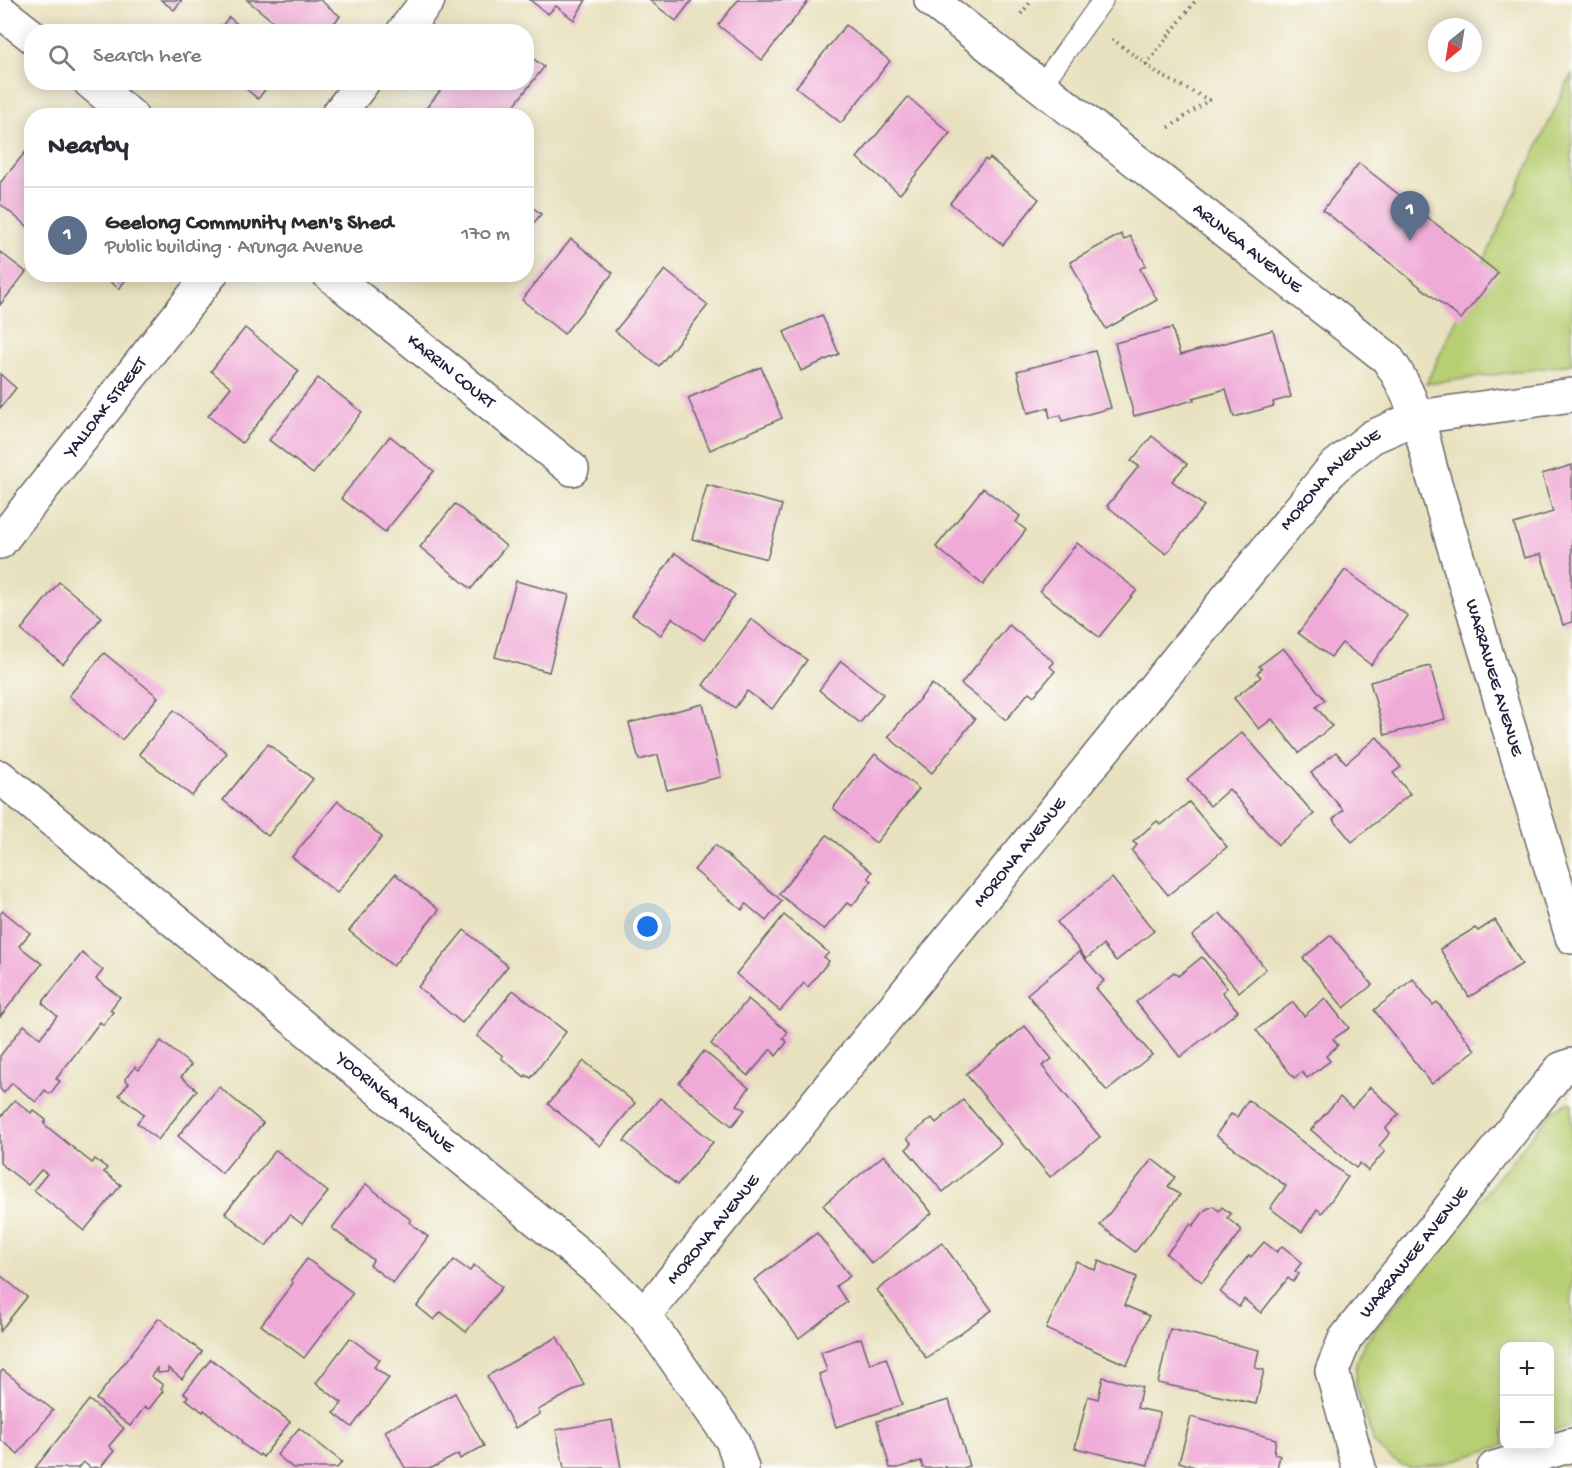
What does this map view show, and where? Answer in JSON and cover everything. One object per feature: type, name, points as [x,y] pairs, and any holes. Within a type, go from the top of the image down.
[{"type":"street","points":[[409,24],[428,0]]},
{"type":"street","name":"ARUNGA AVENUE","points":[[931,0],[1387,358],[1398,372],[1418,417]]},
{"type":"street","points":[[0,11],[24,30]]},
{"type":"street","points":[[100,90],[121,108]]},
{"type":"street","points":[[343,108],[357,90]]},
{"type":"street","name":"YALLOAK STREET","points":[[0,543],[205,282]]},
{"type":"street","name":"KARRIN COURT","points":[[339,282],[572,469]]},
{"type":"street","points":[[1418,417],[1572,395]]},
{"type":"street","name":"WARRAWEE AVENUE","points":[[1418,417],[1431,470],[1572,937]]},
{"type":"street","name":"MORONA AVENUE","points":[[644,1315],[1333,468],[1372,437],[1418,417]]},
{"type":"street","name":"YOORINGA AVENUE","points":[[0,777],[599,1271],[644,1315],[732,1440],[742,1468]]},
{"type":"street","name":"WARRAWEE AVENUE","points":[[1359,1468],[1332,1371],[1345,1339],[1561,1069],[1572,1065]]},
{"type":"street","points":[[1494,1468],[1572,1445]]},
{"type":"lane","points":[[1040,87],[1103,0]]},
{"type":"path","points":[[1021,14],[1032,0]]},
{"type":"path","points":[[1146,65],[1196,0]]},
{"type":"path","points":[[1088,21],[1161,76],[1209,100],[1167,129]]},
{"type":"green space","points":[[1572,73],[1572,364],[1426,384]]},
{"type":"green space","points":[[1572,1103],[1572,1425],[1554,1431],[1554,1342],[1500,1342],[1500,1446],[1443,1464],[1409,1468],[1389,1458],[1374,1443],[1356,1386],[1356,1362],[1365,1342],[1553,1110]]},
{"type":"building","points":[[161,0],[182,0],[174,10]]},
{"type":"building","points":[[247,0],[320,0],[340,16],[334,24],[276,24]]},
{"type":"building","points":[[530,0],[586,0],[574,20],[556,6],[548,14]]},
{"type":"building","points":[[649,0],[692,0],[676,21]]},
{"type":"building","points":[[738,0],[809,0],[762,60],[718,25]]},
{"type":"building","points":[[229,17],[237,24],[223,24]]},
{"type":"building","points":[[846,25],[890,61],[841,123],[796,87]]},
{"type":"building","points":[[534,59],[544,67],[534,80]]},
{"type":"building","points":[[247,90],[265,90],[258,99]]},
{"type":"building","points":[[441,90],[526,90],[512,108],[426,108]]},
{"type":"building","points":[[908,97],[950,133],[900,194],[857,158]]},
{"type":"building","points":[[24,154],[24,224],[0,204],[0,183]]},
{"type":"building","points":[[990,158],[1039,199],[1003,245],[950,203],[985,159],[987,161]]},
{"type":"building","points":[[1359,163],[1498,273],[1461,319],[1323,210]]},
{"type":"building","points":[[534,208],[541,214],[534,223]]},
{"type":"building","points":[[1121,234],[1124,240],[1130,236],[1146,265],[1140,269],[1157,300],[1106,329],[1070,262]]},
{"type":"building","points":[[571,239],[613,273],[564,334],[522,300]]},
{"type":"building","points":[[0,252],[24,270],[24,275],[0,305]]},
{"type":"building","points":[[665,270],[708,305],[659,366],[615,331]]},
{"type":"building","points":[[111,282],[124,282],[119,289]]},
{"type":"building","points":[[822,315],[839,354],[801,371],[784,332]]},
{"type":"building","points":[[245,328],[299,371],[242,443],[208,416],[231,387],[211,371]]},
{"type":"building","points":[[1172,328],[1180,355],[1273,330],[1291,397],[1273,402],[1274,406],[1234,417],[1226,389],[1134,416],[1115,343]]},
{"type":"building","points":[[1095,351],[1111,408],[1062,421],[1061,415],[1050,418],[1048,408],[1028,413],[1017,371]]},
{"type":"building","points":[[761,367],[782,418],[710,450],[688,398]]},
{"type":"building","points":[[0,374],[16,388],[0,408]]},
{"type":"building","points":[[318,378],[362,412],[313,474],[269,440]]},
{"type":"building","points":[[390,436],[434,471],[385,532],[341,498]]},
{"type":"building","points":[[1152,436],[1187,464],[1172,481],[1204,506],[1166,554],[1107,506],[1139,466],[1131,461]]},
{"type":"building","points":[[1572,465],[1572,622],[1563,625],[1541,554],[1524,558],[1514,524],[1553,512],[1542,474]]},
{"type":"building","points":[[707,485],[782,505],[767,559],[692,539]]},
{"type":"building","points":[[983,488],[1020,516],[1016,522],[1026,530],[983,585],[936,547]]},
{"type":"building","points":[[455,504],[506,546],[471,589],[420,547]]},
{"type":"building","points":[[1077,543],[1137,590],[1099,637],[1040,591]]},
{"type":"building","points":[[675,553],[735,595],[704,640],[672,618],[661,635],[632,615]]},
{"type":"building","points":[[1345,570],[1408,616],[1371,665],[1342,643],[1331,657],[1298,633]]},
{"type":"building","points":[[516,581],[569,595],[549,672],[495,657]]},
{"type":"building","points":[[59,582],[102,617],[63,664],[21,630]]},
{"type":"building","points":[[751,619],[807,660],[772,709],[747,691],[735,708],[703,685]]},
{"type":"building","points":[[1009,625],[1054,662],[1050,667],[1055,671],[1034,696],[1029,692],[1006,720],[961,684]]},
{"type":"building","points":[[1283,648],[1325,700],[1316,707],[1332,726],[1299,753],[1272,719],[1259,729],[1234,698],[1261,677],[1257,673],[1262,669],[1259,666]]},
{"type":"building","points":[[104,653],[158,697],[122,740],[69,696]]},
{"type":"building","points":[[841,661],[883,694],[860,723],[819,690]]},
{"type":"building","points":[[1430,666],[1445,719],[1385,735],[1370,682]]},
{"type":"building","points":[[932,684],[975,719],[932,773],[888,737]]},
{"type":"building","points":[[703,704],[721,777],[667,790],[658,755],[639,760],[629,723]]},
{"type":"building","points":[[174,710],[227,753],[192,796],[139,754]]},
{"type":"building","points":[[1242,732],[1314,814],[1278,845],[1229,789],[1210,806],[1187,779]]},
{"type":"building","points":[[1377,737],[1401,767],[1393,773],[1410,794],[1352,842],[1333,819],[1343,810],[1311,773],[1336,752],[1346,763]]},
{"type":"building","points":[[268,744],[313,779],[268,836],[223,800]]},
{"type":"building","points":[[875,754],[919,789],[876,843],[833,808]]},
{"type":"building","points":[[338,801],[382,837],[337,893],[292,857]]},
{"type":"building","points":[[1189,802],[1227,847],[1168,895],[1132,851],[1137,845],[1133,842],[1157,821],[1161,825]]},
{"type":"building","points":[[827,835],[872,872],[868,878],[872,881],[852,906],[847,903],[824,930],[779,894]]},
{"type":"building","points":[[715,845],[782,901],[766,921],[746,904],[742,910],[694,870]]},
{"type":"building","points":[[395,874],[439,910],[393,966],[349,931]]},
{"type":"building","points":[[1112,878],[1154,931],[1116,961],[1103,945],[1086,959],[1057,922]]},
{"type":"building","points":[[3,911],[30,933],[19,946],[42,964],[0,1017],[0,914]]},
{"type":"building","points":[[1220,913],[1266,969],[1239,992],[1192,936]]},
{"type":"building","points":[[784,915],[829,953],[824,957],[829,961],[808,987],[804,983],[780,1011],[736,974]]},
{"type":"building","points":[[1495,920],[1522,964],[1469,997],[1440,949],[1475,928],[1478,931]]},
{"type":"building","points":[[464,930],[508,966],[462,1023],[418,987]]},
{"type":"building","points":[[1331,935],[1372,985],[1344,1008],[1303,958]]},
{"type":"building","points":[[1079,952],[1104,981],[1096,988],[1152,1055],[1107,1091],[1027,994]]},
{"type":"building","points":[[82,953],[103,970],[96,979],[120,997],[110,1010],[113,1012],[103,1025],[100,1022],[56,1079],[60,1081],[50,1094],[45,1090],[36,1102],[12,1083],[4,1093],[0,1089],[0,1056],[24,1025],[40,1038],[57,1016],[42,1003]]},
{"type":"building","points":[[1202,957],[1227,988],[1222,992],[1238,1011],[1180,1057],[1136,1002],[1174,972],[1178,976]]},
{"type":"building","points":[[1413,979],[1433,1005],[1437,1002],[1475,1050],[1432,1084],[1374,1010]]},
{"type":"building","points":[[513,990],[566,1032],[531,1078],[526,1075],[525,1077],[477,1036]]},
{"type":"building","points":[[1325,998],[1349,1028],[1333,1039],[1338,1045],[1326,1056],[1330,1061],[1307,1078],[1302,1072],[1294,1078],[1256,1030],[1293,1002],[1304,1016]]},
{"type":"building","points":[[748,999],[788,1032],[783,1038],[787,1042],[776,1056],[771,1049],[748,1076],[711,1044]]},
{"type":"building","points":[[1025,1026],[1052,1059],[1042,1066],[1100,1137],[1050,1177],[966,1074]]},
{"type":"building","points":[[161,1041],[191,1065],[181,1077],[197,1090],[158,1140],[137,1123],[144,1114],[119,1095],[129,1083],[125,1079],[135,1067],[139,1070]]},
{"type":"building","points":[[704,1051],[749,1088],[737,1105],[745,1110],[732,1126],[679,1083]]},
{"type":"building","points":[[584,1061],[635,1103],[600,1146],[548,1104]]},
{"type":"building","points":[[219,1087],[263,1123],[222,1173],[178,1136]]},
{"type":"building","points":[[1370,1087],[1399,1114],[1386,1128],[1390,1133],[1379,1146],[1385,1151],[1368,1171],[1360,1163],[1356,1168],[1311,1130],[1340,1097],[1352,1108]]},
{"type":"building","points":[[660,1098],[713,1142],[677,1185],[624,1141]]},
{"type":"building","points":[[15,1100],[31,1113],[33,1110],[46,1120],[44,1124],[92,1163],[95,1159],[107,1168],[104,1172],[121,1185],[84,1231],[34,1190],[47,1174],[41,1170],[28,1185],[0,1163],[0,1118]]},
{"type":"building","points":[[963,1100],[1001,1144],[943,1192],[906,1149],[912,1144],[907,1138],[932,1118],[936,1123]]},
{"type":"building","points":[[1248,1100],[1348,1177],[1322,1213],[1317,1209],[1302,1232],[1270,1208],[1286,1186],[1216,1135],[1231,1114],[1237,1117]]},
{"type":"building","points":[[276,1150],[328,1192],[302,1224],[290,1215],[266,1246],[225,1213]]},
{"type":"building","points":[[884,1155],[932,1213],[872,1264],[823,1205]]},
{"type":"building","points":[[1152,1159],[1175,1177],[1168,1186],[1180,1195],[1135,1252],[1100,1225]]},
{"type":"building","points":[[366,1184],[411,1220],[409,1222],[428,1237],[393,1283],[370,1265],[373,1260],[332,1228]]},
{"type":"building","points":[[1213,1206],[1219,1211],[1222,1207],[1231,1214],[1227,1218],[1241,1229],[1241,1232],[1202,1282],[1166,1254],[1191,1224],[1193,1226],[1205,1210]]},
{"type":"building","points":[[817,1233],[850,1276],[836,1286],[847,1302],[799,1338],[754,1280]]},
{"type":"building","points":[[1264,1242],[1277,1252],[1282,1246],[1302,1262],[1295,1271],[1299,1274],[1293,1282],[1288,1278],[1261,1313],[1244,1299],[1239,1307],[1220,1292],[1249,1255],[1251,1257]]},
{"type":"building","points":[[942,1243],[992,1310],[926,1358],[877,1290]]},
{"type":"building","points":[[307,1259],[353,1293],[304,1358],[261,1325],[293,1283],[291,1280]]},
{"type":"building","points":[[454,1260],[470,1271],[474,1265],[502,1287],[466,1332],[441,1312],[434,1320],[417,1306]]},
{"type":"building","points":[[1076,1261],[1095,1270],[1099,1261],[1137,1277],[1124,1305],[1149,1316],[1127,1365],[1046,1329]]},
{"type":"building","points":[[0,1275],[27,1297],[0,1331]]},
{"type":"building","points":[[159,1318],[202,1352],[182,1379],[168,1368],[168,1372],[158,1373],[157,1368],[151,1376],[163,1385],[161,1389],[163,1391],[149,1409],[145,1407],[130,1426],[96,1399]]},
{"type":"building","points":[[1170,1329],[1259,1350],[1255,1368],[1264,1370],[1256,1404],[1158,1383]]},
{"type":"building","points":[[557,1337],[584,1385],[538,1410],[540,1414],[515,1428],[487,1376]]},
{"type":"building","points":[[350,1338],[380,1360],[374,1367],[389,1378],[352,1427],[334,1413],[342,1403],[316,1383]]},
{"type":"building","points":[[861,1338],[870,1364],[886,1358],[902,1405],[836,1427],[819,1374],[827,1371],[821,1352]]},
{"type":"building","points":[[211,1359],[290,1422],[263,1457],[241,1443],[242,1441],[204,1410],[203,1412],[186,1399],[188,1396],[184,1393]]},
{"type":"building","points":[[3,1370],[53,1410],[18,1454],[0,1439],[0,1373]]},
{"type":"building","points":[[1103,1377],[1142,1387],[1137,1408],[1160,1413],[1148,1465],[1075,1448],[1088,1396],[1098,1399]]},
{"type":"building","points":[[455,1393],[484,1446],[460,1459],[458,1454],[432,1468],[405,1468],[385,1431]]},
{"type":"building","points":[[89,1400],[124,1428],[109,1446],[114,1451],[100,1468],[91,1468],[83,1462],[78,1468],[35,1468]]},
{"type":"building","points":[[949,1400],[969,1466],[923,1468],[921,1461],[890,1468],[877,1421]]},
{"type":"building","points":[[1191,1417],[1276,1439],[1274,1454],[1280,1456],[1277,1468],[1198,1468],[1179,1462]]},
{"type":"building","points":[[612,1420],[621,1468],[564,1468],[556,1430]]},
{"type":"building","points":[[299,1428],[342,1462],[337,1468],[293,1468],[277,1455]]},
{"type":"place","name":"Geelong Community Men's Shed","points":[[1410,241]]}]
